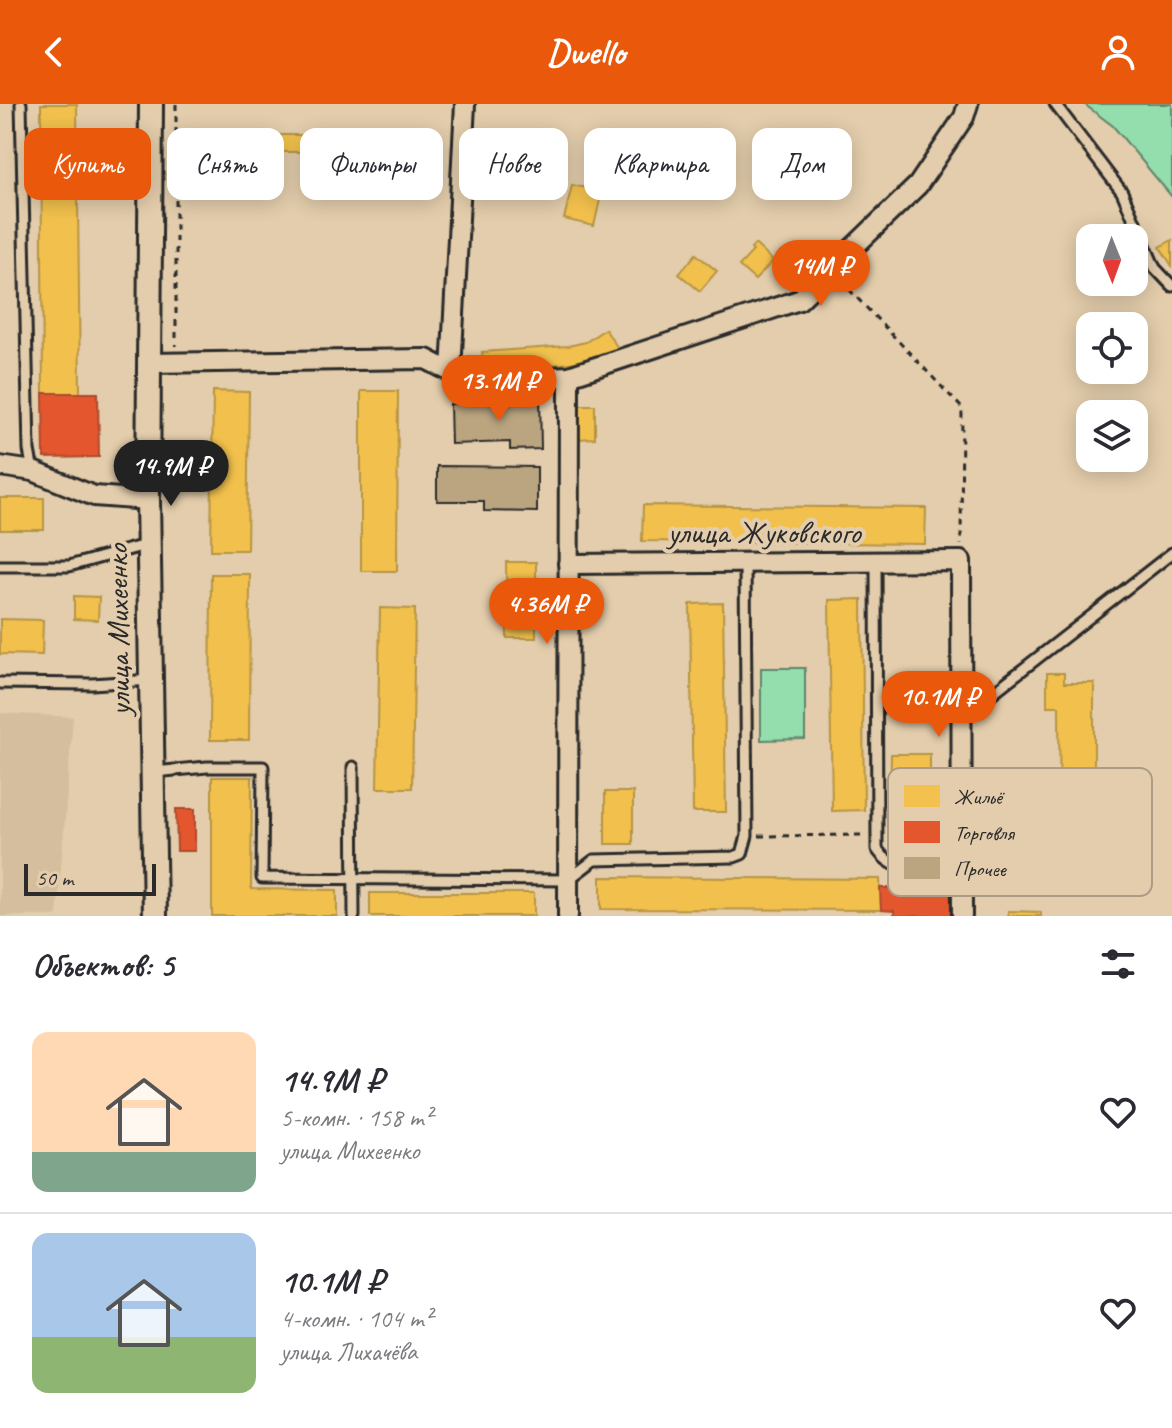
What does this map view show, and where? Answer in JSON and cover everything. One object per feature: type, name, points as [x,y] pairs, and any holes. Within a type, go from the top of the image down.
[{"type":"street","name":"улица Михеенко","points":[[151,104],[148,500],[155,916]]},
{"type":"street","points":[[451,372],[465,104]]},
{"type":"street","points":[[149,363],[426,359],[451,372],[509,379],[569,376],[799,300],[918,185],[964,117],[968,104]]},
{"type":"street","points":[[568,916],[569,376]]},
{"type":"street","points":[[0,466],[33,471],[94,496],[148,500]]},
{"type":"street","points":[[960,768],[961,561]]},
{"type":"street","name":"улица Жуковского","points":[[568,564],[961,561]]},
{"type":"street","points":[[961,896],[962,916]]},
{"type":"lane","points":[[21,104],[29,450],[33,471]]},
{"type":"lane","points":[[1055,104],[1122,192],[1155,268],[1172,286]]},
{"type":"lane","points":[[0,566],[69,566],[149,544]]},
{"type":"lane","points":[[960,719],[1172,553]]},
{"type":"lane","points":[[876,561],[875,835],[877,849],[888,863]]},
{"type":"lane","points":[[152,772],[207,767],[263,767],[262,878],[568,880],[594,860],[734,857],[742,854],[747,836],[745,562]]},
{"type":"lane","points":[[0,683],[92,684],[151,680]]},
{"type":"lane","points":[[353,767],[354,916]]},
{"type":"path","points":[[176,104],[177,362]]},
{"type":"path","points":[[831,269],[962,408],[961,561]]},
{"type":"path","points":[[747,836],[875,835]]},
{"type":"shaded area","points":[[0,713],[73,717],[57,916],[0,916]]},
{"type":"green space","points":[[1084,104],[1172,104],[1172,197],[1113,126]]},
{"type":"green space","points":[[761,668],[805,668],[805,739],[761,740]]},
{"type":"building: Жильё","points":[[41,104],[77,104],[77,128],[41,128]]},
{"type":"building: Жильё","points":[[284,135],[300,135],[300,152],[284,152]]},
{"type":"building: Жильё","points":[[572,185],[584,187],[584,200],[600,200],[594,226],[564,219]]},
{"type":"building: Жильё","points":[[42,200],[78,200],[80,393],[43,393]]},
{"type":"building: Жильё","points":[[1172,240],[1172,266],[1160,247]]},
{"type":"building: Жильё","points":[[755,244],[773,261],[755,280],[739,266],[753,251],[751,249]]},
{"type":"building: Жильё","points":[[696,254],[717,271],[700,291],[679,274]]},
{"type":"building: Жильё","points":[[605,329],[620,351],[593,360],[534,367],[483,365],[482,352],[568,346],[586,342]]},
{"type":"building: Жильё","points":[[213,391],[249,392],[247,550],[211,550]]},
{"type":"building: Жильё","points":[[361,391],[398,391],[397,571],[361,571]]},
{"type":"building: Жильё","points":[[576,405],[595,405],[595,438],[578,439]]},
{"type":"building: Жильё","points":[[0,498],[44,498],[44,530],[0,530]]},
{"type":"building: Жильё","points":[[643,505],[926,508],[925,544],[642,541]]},
{"type":"building: Жильё","points":[[506,562],[536,562],[536,638],[507,638]]},
{"type":"building: Жильё","points":[[211,574],[250,574],[249,740],[210,740]]},
{"type":"building: Жильё","points":[[74,596],[99,597],[98,620],[74,619]]},
{"type":"building: Жильё","points":[[862,599],[864,810],[832,811],[829,600]]},
{"type":"building: Жильё","points":[[723,603],[726,812],[693,812],[690,604]]},
{"type":"building: Жильё","points":[[380,608],[415,609],[412,788],[377,788]]},
{"type":"building: Жильё","points":[[0,619],[43,620],[42,655],[0,654]]},
{"type":"building: Жильё","points":[[1047,673],[1064,673],[1064,683],[1094,683],[1094,768],[1059,768],[1059,706],[1047,706]]},
{"type":"building: Жильё","points":[[891,754],[930,754],[930,768],[891,768]]},
{"type":"building: Жильё","points":[[212,777],[252,777],[251,889],[337,890],[337,916],[212,916]]},
{"type":"building: Жильё","points":[[605,792],[633,792],[633,844],[605,844]]},
{"type":"building: Жильё","points":[[601,877],[880,879],[881,910],[601,909]]},
{"type":"building: Жильё","points":[[370,893],[534,893],[534,916],[370,916]]},
{"type":"building: Жильё","points":[[1008,911],[1041,912],[1041,916],[1008,916]]},
{"type":"building: Торговля","points":[[43,393],[98,393],[99,457],[44,458]]},
{"type":"building: Торговля","points":[[176,809],[195,809],[195,851],[177,851]]},
{"type":"building: Торговля","points":[[880,888],[888,888],[888,896],[951,896],[951,916],[894,916],[894,911],[881,910]]},
{"type":"building: Прочее","points":[[540,394],[541,449],[510,450],[510,442],[451,444],[450,404],[510,402],[509,395]]},
{"type":"building: Прочее","points":[[437,466],[537,467],[537,512],[484,511],[484,501],[437,501]]}]
